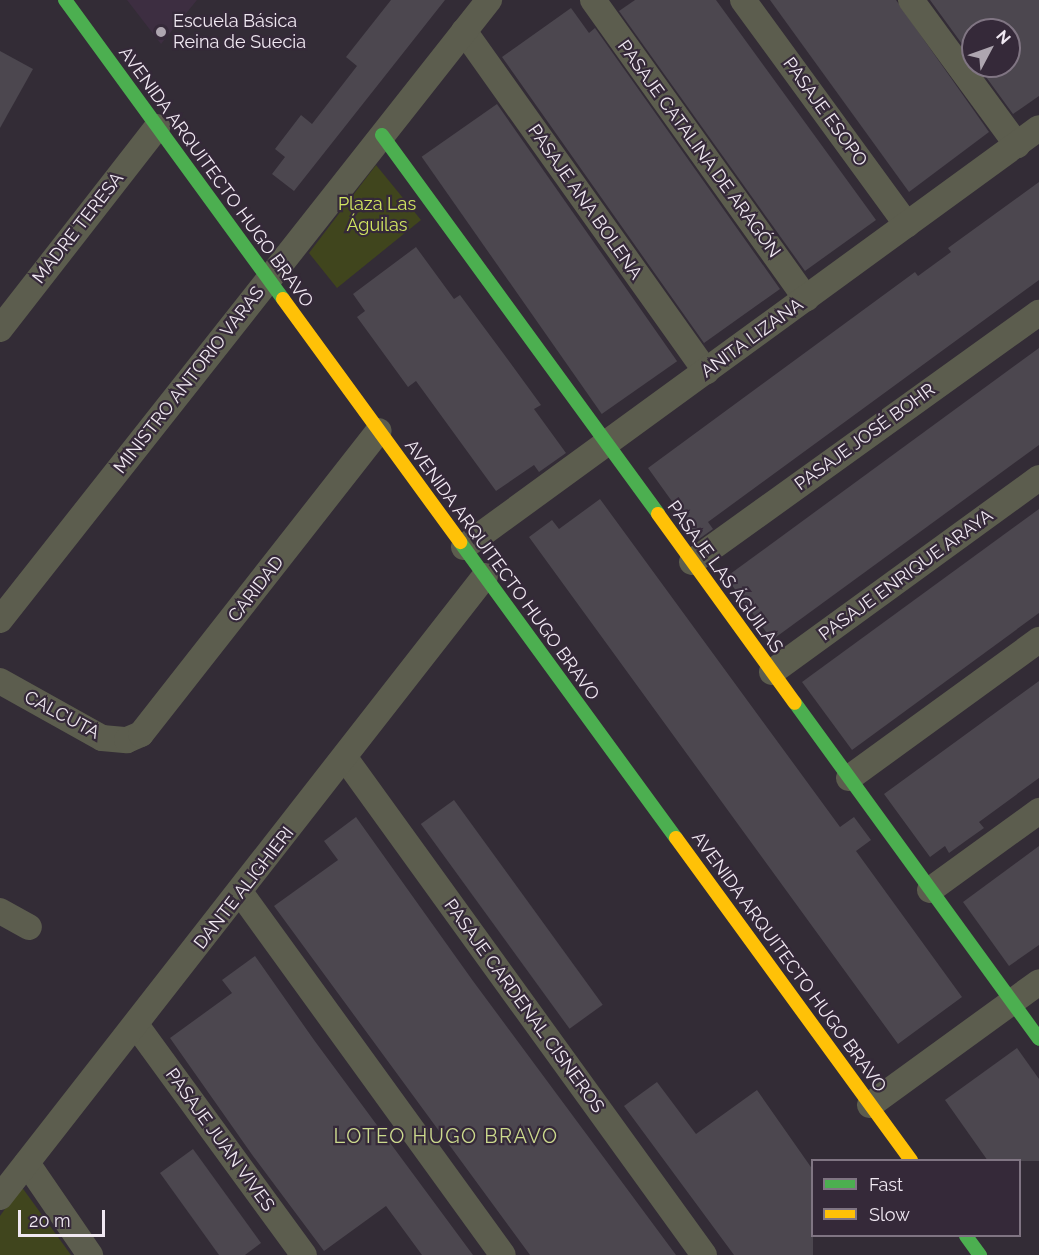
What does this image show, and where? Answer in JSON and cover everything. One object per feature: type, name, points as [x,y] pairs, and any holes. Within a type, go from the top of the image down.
[{"type":"street","name":"AVENIDA ARQUITECTO HUGO BRAVO","points":[[65,0],[910,1159]]},
{"type":"street","name":"MINISTRO ANTORIO VARAS","points":[[0,620],[489,0]]},
{"type":"street","name":"PASAJE CATALINA DE ARAGÓN","points":[[593,0],[806,299]]},
{"type":"street","name":"PASAJE ESOPO","points":[[743,0],[907,225]]},
{"type":"street","points":[[910,0],[1017,145]]},
{"type":"street","name":"PASAJE ANA BOLENA","points":[[464,32],[706,372]]},
{"type":"street","name":"MADRE TERESA","points":[[0,329],[157,127]]},
{"type":"street","name":"ANITA LIZANA","points":[[464,547],[1039,128]]},
{"type":"street","name":"PASAJE LAS ÁGUILAS","points":[[382,135],[1039,1040]]},
{"type":"street","name":"PASAJE JOSÉ BOHR","points":[[692,562],[1039,312]]},
{"type":"street","name":"CARIDAD","points":[[127,740],[152,725],[379,431]]},
{"type":"street","name":"PASAJE ENRIQUE ARAYA","points":[[772,672],[1039,478]]},
{"type":"street","name":"DANTE ALIGHIERI","points":[[0,1197],[485,576]]},
{"type":"street","points":[[849,778],[1039,640]]},
{"type":"street","name":"CALCUTA","points":[[0,681],[102,738],[127,740]]},
{"type":"street","name":"PASAJE CARDENAL CISNEROS","points":[[345,758],[704,1255]]},
{"type":"street","points":[[930,890],[1039,811]]},
{"type":"street","points":[[240,892],[503,1255]]},
{"type":"street","points":[[0,911],[29,927]]},
{"type":"street","points":[[870,1105],[1039,982]]},
{"type":"street","name":"PASAJE JUAN VIVES","points":[[136,1024],[304,1255]]},
{"type":"street","points":[[27,1163],[90,1255]]},
{"type":"street","points":[[967,1237],[980,1255]]},
{"type":"shaded area","name":"Escuela Básica Reina de Suecia","points":[[127,0],[197,0],[161,44]]},
{"type":"green space","name":"Plaza Las Águilas","points":[[376,165],[421,220],[337,288],[309,253]]},
{"type":"green space","points":[[21,1186],[71,1255],[0,1255],[0,1216]]},
{"type":"building","points":[[391,0],[445,0],[294,191],[272,174],[285,157],[275,149],[301,115],[312,124],[357,66],[346,57]]},
{"type":"building","points":[[635,0],[716,0],[876,220],[805,271],[619,11]]},
{"type":"building","points":[[770,0],[896,0],[989,132],[909,192]]},
{"type":"building","points":[[930,0],[1039,0],[1039,96],[1013,114],[987,78],[1021,78],[1021,18],[961,18],[961,43]]},
{"type":"building","points":[[571,8],[589,33],[595,28],[780,289],[704,343],[502,57]]},
{"type":"building","points":[[0,51],[33,69],[0,128]]},
{"type":"building","points":[[497,104],[677,361],[602,414],[422,157]]},
{"type":"building","points":[[1039,182],[1039,280],[708,522],[713,529],[699,539],[648,468],[915,272],[918,276],[951,252],[948,248]]},
{"type":"building","points":[[416,247],[454,299],[460,295],[541,405],[534,409],[566,453],[539,472],[534,465],[496,491],[416,381],[408,387],[357,317],[365,311],[353,294]]},
{"type":"building","points":[[1039,348],[1039,445],[772,640],[726,577]]},
{"type":"building","points":[[600,499],[840,827],[854,817],[871,840],[856,851],[962,997],[898,1044],[529,537],[552,520],[559,529]]},
{"type":"building","points":[[1039,509],[1039,613],[852,750],[802,682]]},
{"type":"building","points":[[1039,681],[1039,778],[979,822],[984,828],[949,853],[945,846],[930,857],[884,794]]},
{"type":"building","points":[[454,800],[603,1005],[570,1029],[421,824]]},
{"type":"building","points":[[356,817],[473,981],[676,1255],[530,1255],[274,906],[338,860],[324,841]]},
{"type":"building","points":[[1039,846],[1039,945],[1009,966],[963,902]]},
{"type":"building","points":[[255,956],[314,1040],[473,1255],[422,1255],[386,1206],[324,1251],[253,1156],[170,1038],[232,993],[222,980]]},
{"type":"building","points":[[1017,1048],[1039,1079],[1039,1161],[987,1159],[945,1100]]},
{"type":"building","points":[[657,1082],[696,1134],[757,1090],[811,1167],[813,1255],[734,1255],[624,1106]]},
{"type":"building","points":[[193,1149],[261,1243],[245,1255],[219,1255],[160,1173]]},
{"type":"traffic: fast","points":[[65,0],[283,299]]},
{"type":"traffic: fast","points":[[382,135],[658,514]]},
{"type":"traffic: fast","points":[[460,542],[676,838]]},
{"type":"traffic: fast","points":[[795,703],[1039,1039]]},
{"type":"traffic: fast","points":[[967,1237],[980,1255]]},
{"type":"traffic: slow","points":[[283,299],[460,542]]},
{"type":"traffic: slow","points":[[658,514],[795,703]]},
{"type":"traffic: slow","points":[[676,838],[910,1159]]},
{"type":"place","name":"Escuela Básica Reina de Suecia","points":[[161,32]]},
{"type":"district","name":"LOTEO HUGO BRAVO","points":[[446,1136]]}]
